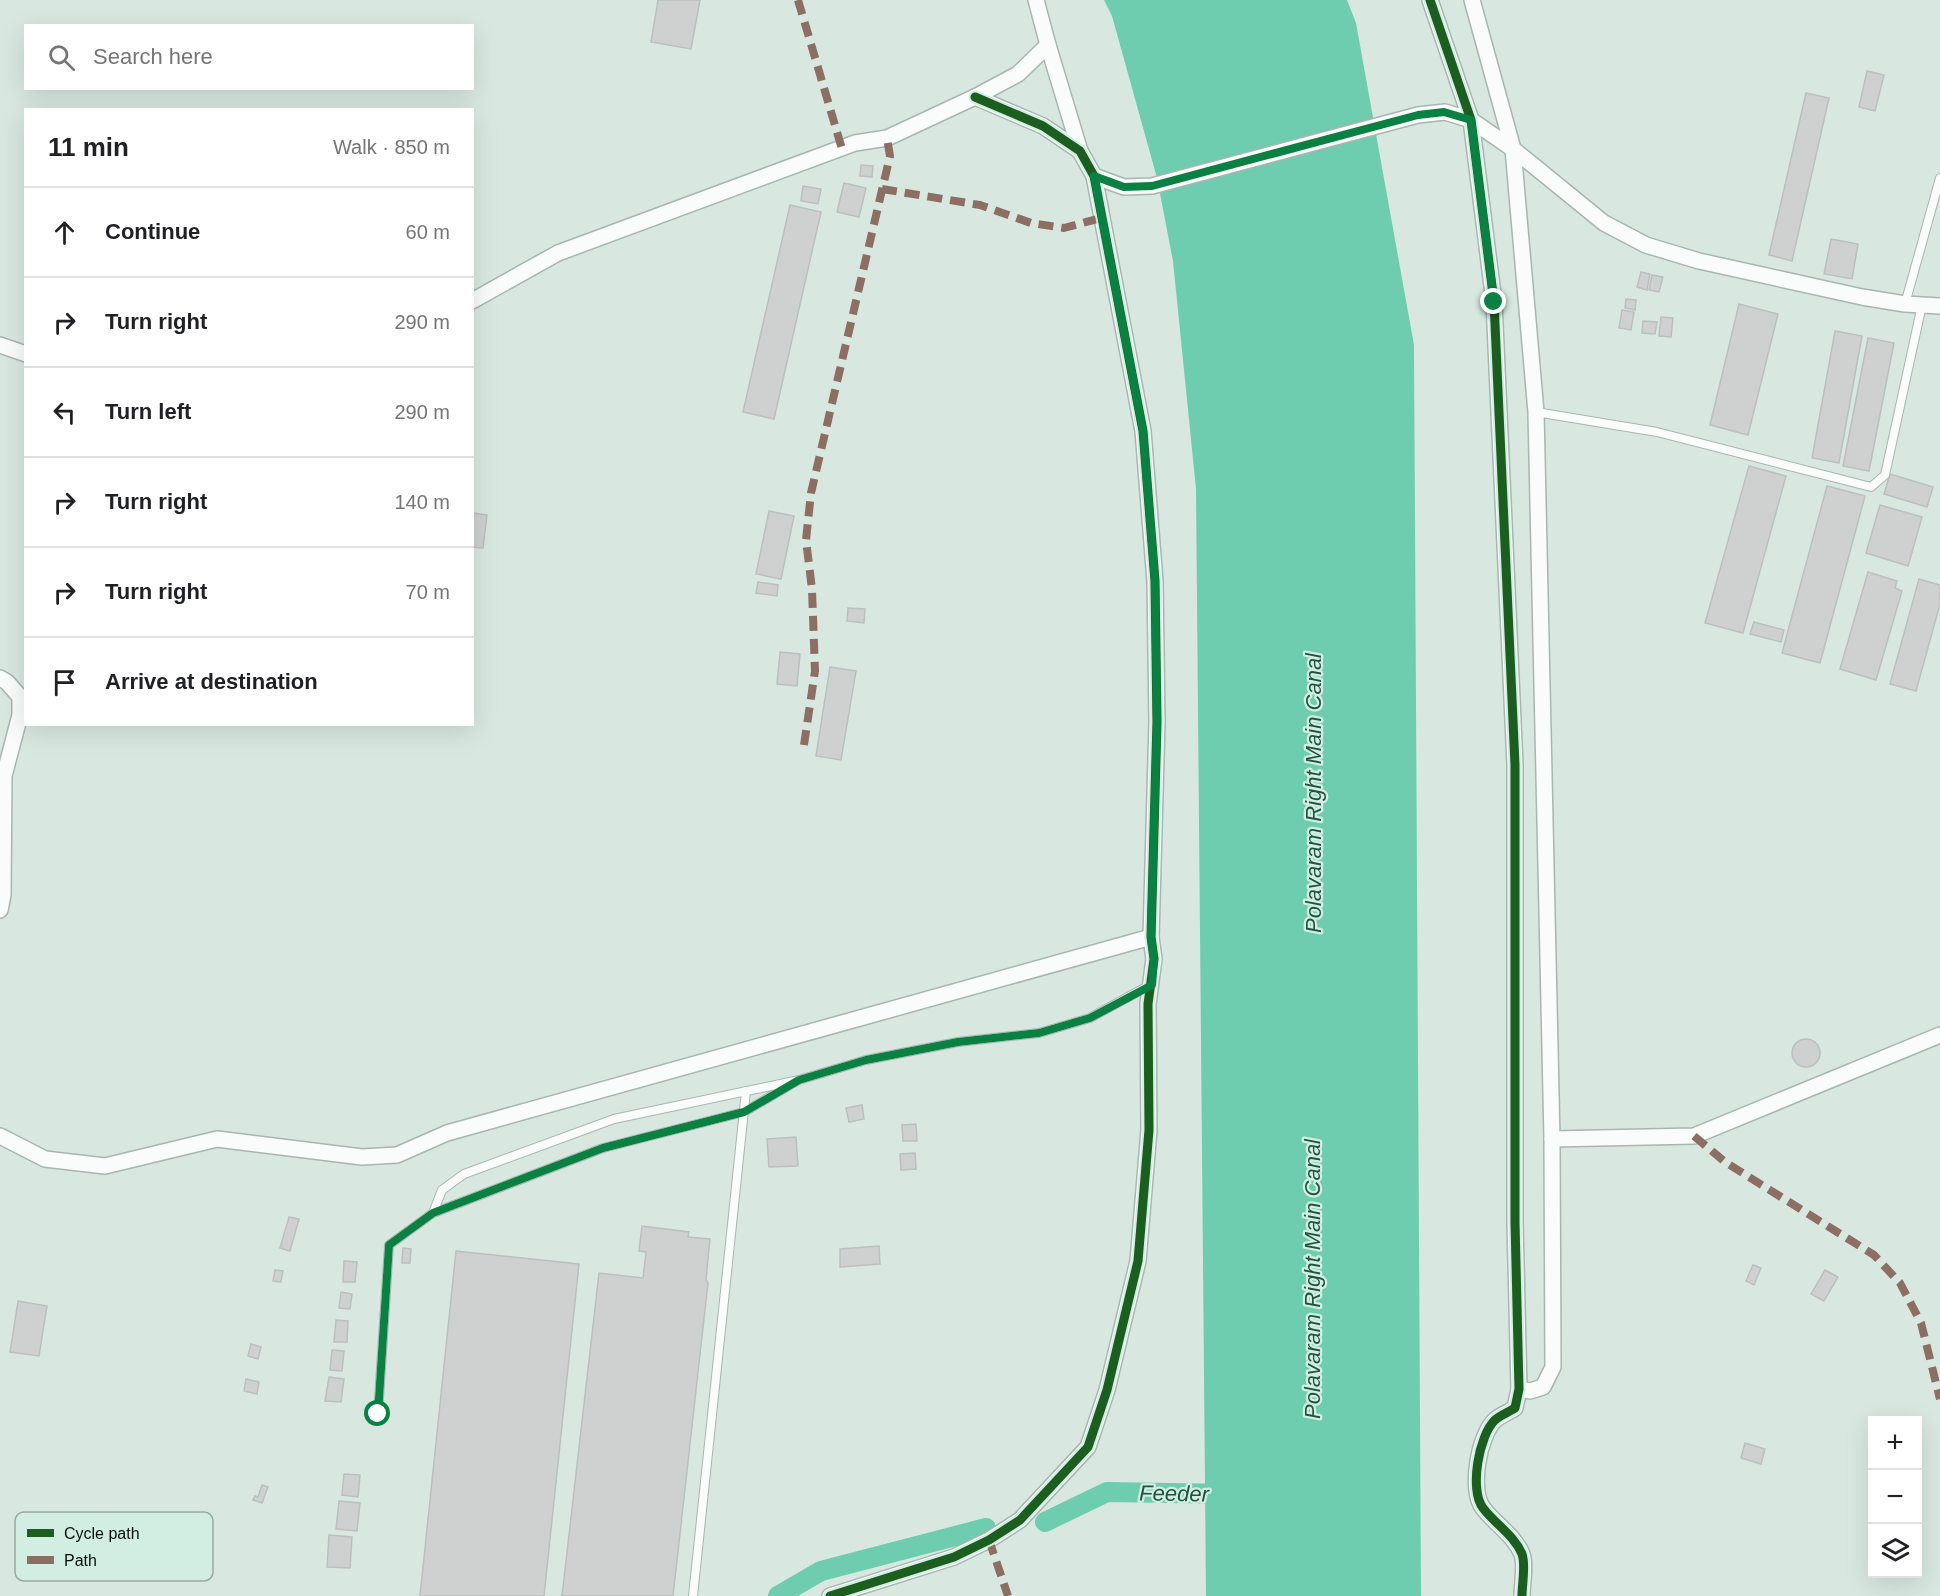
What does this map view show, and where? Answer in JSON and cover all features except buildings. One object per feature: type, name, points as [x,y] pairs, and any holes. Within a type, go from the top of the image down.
[{"type":"street","points":[[830,1596],[954,1557],[989,1540],[1020,1520],[1088,1447],[1107,1390],[1138,1261],[1149,1130],[1148,1004],[1154,959],[1151,937],[1157,722],[1155,581],[1143,431],[1094,176],[1080,151],[1047,45],[1036,0]]},
{"type":"street","points":[[1430,0],[1471,120],[1494,302],[1515,765],[1515,1222],[1519,1389],[1515,1408],[1494,1421],[1483,1440],[1477,1464],[1477,1485],[1480,1506],[1511,1538],[1523,1556],[1522,1596]]},
{"type":"street","points":[[1472,0],[1513,148],[1536,412],[1551,1139],[1553,1367],[1543,1387],[1530,1391],[1519,1389]]},
{"type":"street","points":[[474,300],[558,253],[855,143],[887,138],[1018,74],[1047,45]]},
{"type":"street","points":[[975,97],[1043,126],[1080,151]]},
{"type":"street","points":[[1094,176],[1124,187],[1152,186],[1418,115],[1444,112],[1471,120],[1513,148],[1604,224],[1646,245],[1699,261],[1905,304],[1940,306]]},
{"type":"street","points":[[0,345],[24,353]]},
{"type":"street","points":[[0,678],[7,682],[20,697],[20,715],[4,776],[3,896],[0,910]]},
{"type":"street","points":[[0,1136],[45,1159],[105,1166],[217,1139],[362,1157],[397,1155],[447,1133],[1151,937]]},
{"type":"street","points":[[1551,1139],[1694,1136],[1940,1035]]},
{"type":"lane","points":[[1905,304],[1940,178]]},
{"type":"lane","points":[[1536,412],[1657,432],[1871,487],[1885,476],[1922,304]]},
{"type":"lane","points":[[433,1213],[442,1190],[464,1174],[614,1119],[799,1080],[877,1058],[958,1042],[1039,1033],[1090,1018],[1152,985]]},
{"type":"lane","points":[[378,1414],[389,1245],[433,1213],[603,1148],[744,1112],[799,1080]]},
{"type":"lane","points":[[693,1596],[746,1091]]},
{"type":"water","name":"Polavaram Right Main Canal","points":[[1104,0],[1347,0],[1356,23],[1414,345],[1421,1596],[1206,1596],[1196,489],[1173,261],[1157,178],[1112,16]]},
{"type":"waterway","name":"Feeder","points":[[1045,1522],[1107,1492],[1230,1494]]},
{"type":"waterway","name":"Feeder","points":[[778,1596],[821,1571],[986,1528]]},
{"type":"marked path","points":[[798,0],[842,149]]},
{"type":"marked path","points":[[804,745],[815,671],[812,589],[806,540],[811,493],[890,156],[887,138]]},
{"type":"marked path","points":[[882,189],[980,205],[1031,223],[1064,228],[1101,218]]},
{"type":"marked path","points":[[1694,1136],[1725,1162],[1874,1255],[1900,1283],[1921,1323],[1940,1399]]},
{"type":"marked path","points":[[989,1540],[1008,1596]]},
{"type":"cycle path","points":[[1430,0],[1471,120],[1494,302],[1515,765],[1515,1222],[1519,1389],[1515,1408],[1497,1418],[1489,1427],[1480,1450],[1476,1476],[1479,1500],[1483,1508],[1509,1535],[1522,1554],[1524,1569],[1522,1596]]},
{"type":"cycle path","points":[[830,1596],[954,1557],[989,1540],[1020,1520],[1088,1447],[1107,1390],[1138,1261],[1149,1130],[1148,1004],[1154,959],[1151,937],[1157,722],[1155,581],[1143,431],[1094,176],[1080,151],[1043,126],[975,97]]},
{"type":"route","points":[[378,1414],[389,1245],[433,1213],[603,1148],[744,1112],[799,1080],[866,1060],[958,1042],[1039,1033],[1090,1018],[1152,985],[1154,959],[1151,937],[1157,722],[1155,581],[1143,431],[1094,176],[1124,187],[1152,186],[1418,115],[1444,112],[1471,120],[1494,302]]}]
